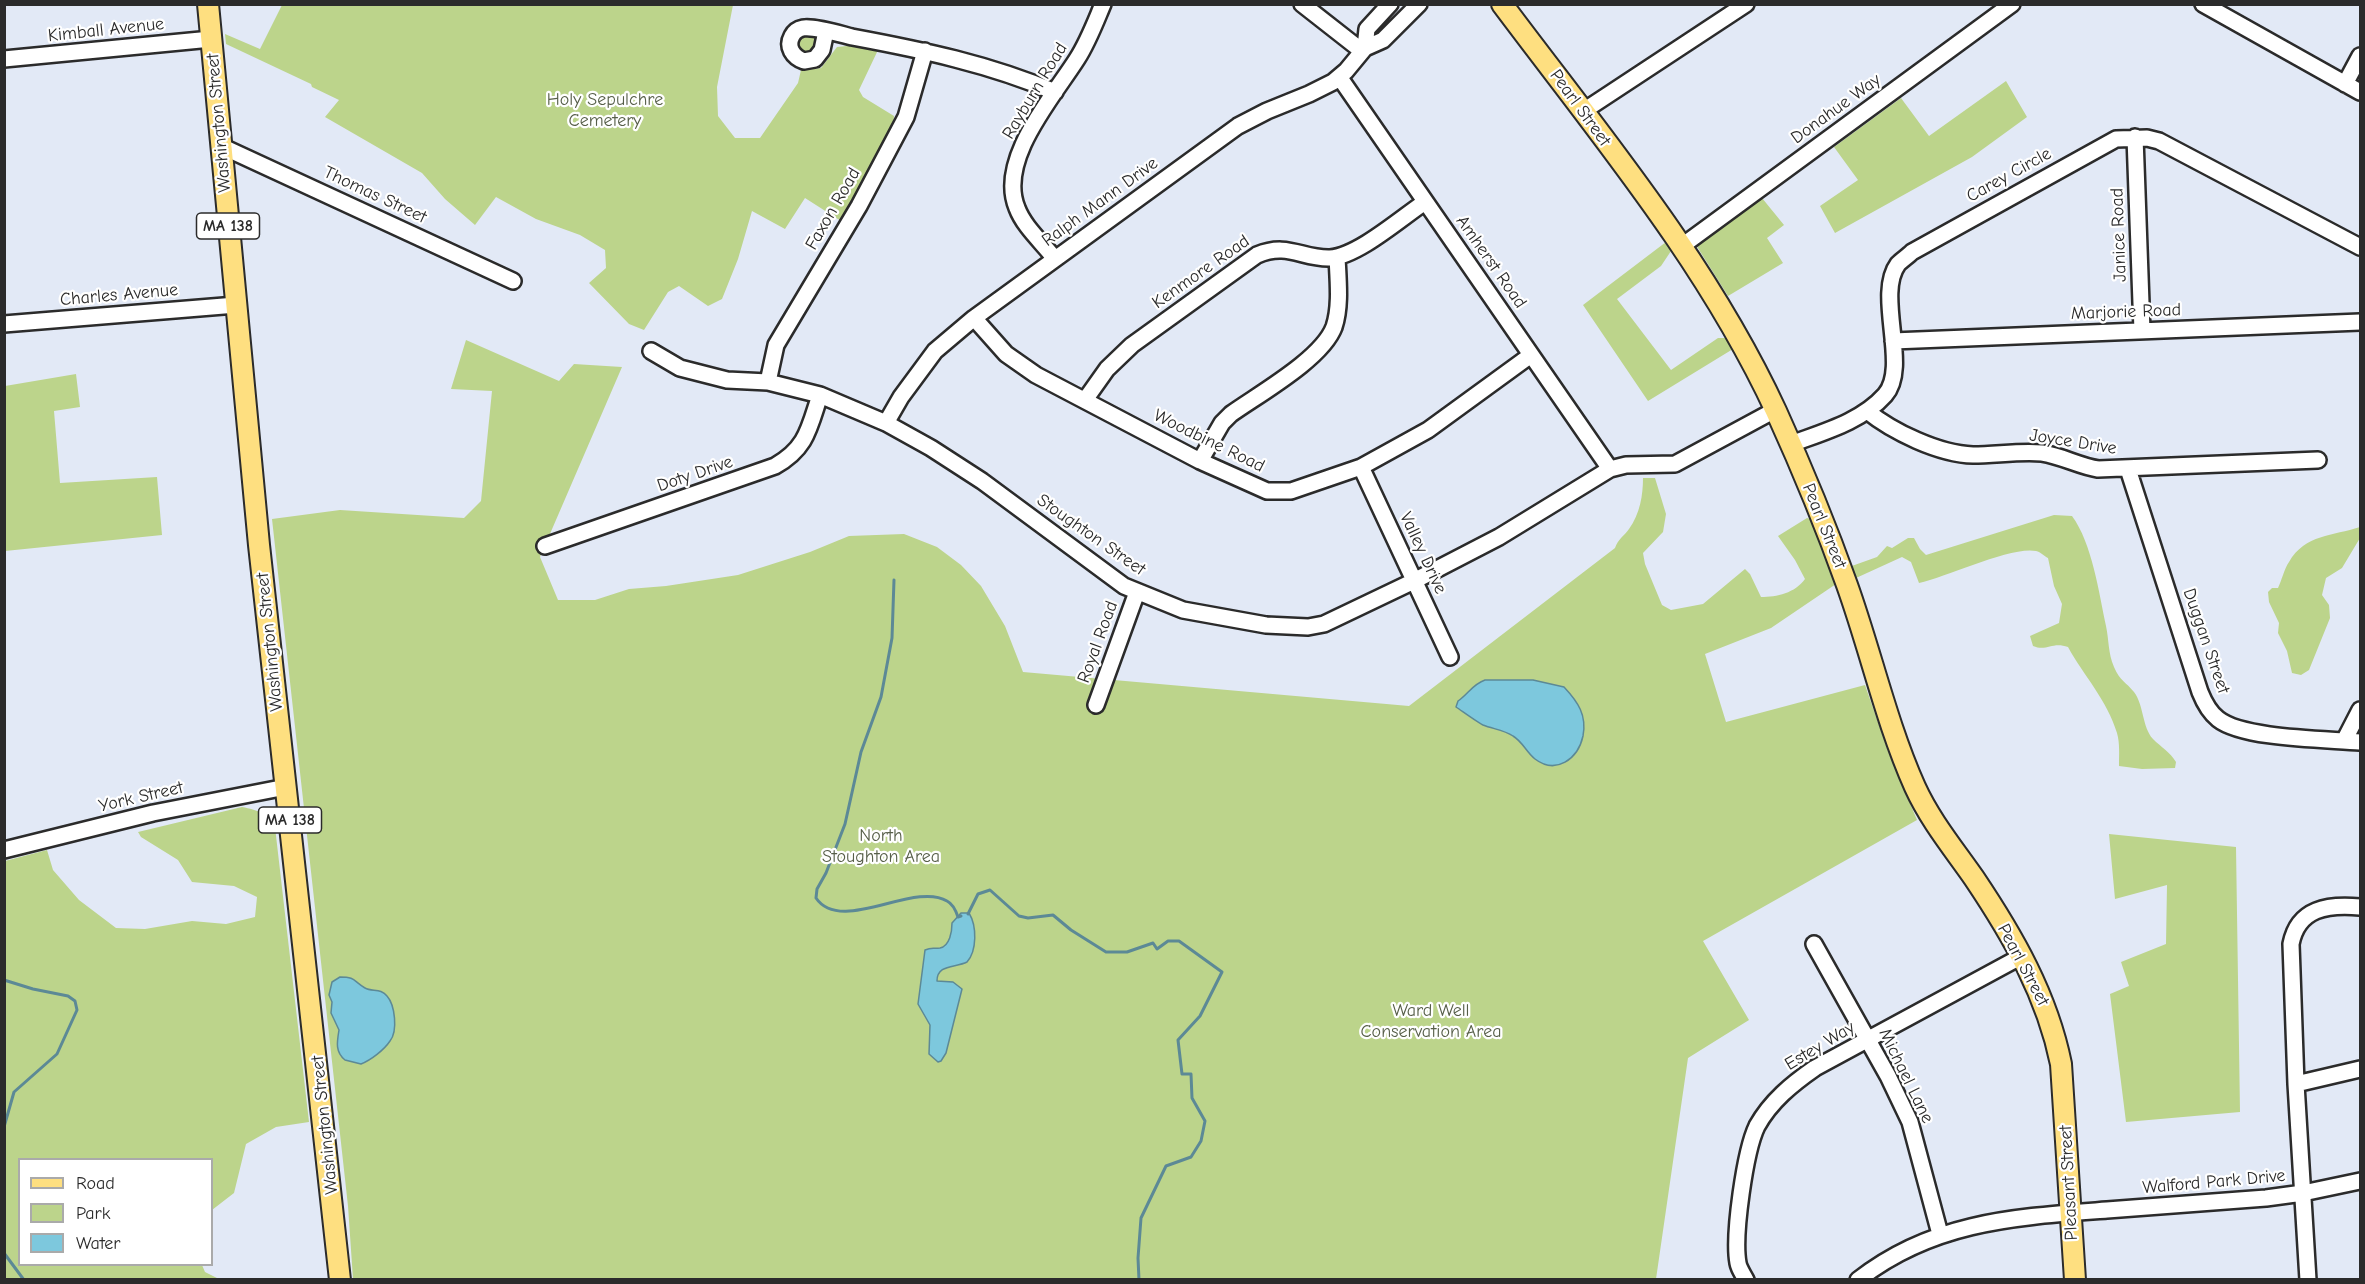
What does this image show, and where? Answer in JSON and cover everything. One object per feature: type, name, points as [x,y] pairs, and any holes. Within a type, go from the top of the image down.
[{"type":"main road","name":"Washington Street","points":[[208,4],[259,545],[340,1280]]},
{"type":"main road","name":"Pearl Street","points":[[1503,5],[1682,246],[1726,314],[1791,444],[1847,586],[1884,702],[1916,789],[2022,956],[2044,1002],[2055,1032],[2063,1087]]},
{"type":"main road","name":"Pleasant Street","points":[[2063,1087],[2075,1280]]},
{"type":"street","name":"Rayburn Road","points":[[1055,259],[1017,208],[1013,192],[1015,168],[1031,129],[1079,56],[1103,4]]},
{"type":"street","points":[[1302,4],[1363,50]]},
{"type":"street","name":"Ralph Mann Drive","points":[[1363,50],[1366,29],[1390,4]]},
{"type":"street","name":"Ralph Mann Drive","points":[[886,423],[901,397],[935,351],[974,318],[1238,126],[1340,78],[1363,50],[1383,40],[1419,4]]},
{"type":"street","points":[[1582,112],[1746,4]]},
{"type":"street","name":"Donahue Way","points":[[1682,246],[2012,4]]},
{"type":"street","points":[[2203,4],[2361,92]]},
{"type":"street","points":[[826,31],[925,51],[992,68],[1055,92]]},
{"type":"street","name":"Kimball Avenue","points":[[4,59],[211,39]]},
{"type":"street","name":"Faxon Road","points":[[768,382],[776,345],[859,206],[906,117],[925,51]]},
{"type":"street","points":[[2345,84],[2361,56]]},
{"type":"street","name":"Amherst Road","points":[[1340,78],[1610,469]]},
{"type":"street","name":"Carey Circle","points":[[1791,444],[1867,411],[1886,395],[1892,385],[1894,372],[1892,278],[1898,264],[1912,252],[2116,139],[2135,137],[2159,141],[2361,247]]},
{"type":"street","name":"Janice Road","points":[[2135,137],[2142,331]]},
{"type":"street","name":"Thomas Street","points":[[221,146],[513,281]]},
{"type":"street","points":[[1200,461],[1222,423],[1231,414],[1313,356],[1326,342],[1336,317],[1337,257],[1355,250],[1425,201]]},
{"type":"street","name":"Kenmore Road","points":[[1085,400],[1107,369],[1132,345],[1257,255],[1266,251],[1282,250],[1327,258],[1337,257]]},
{"type":"street","name":"Charles Avenue","points":[[4,324],[236,305]]},
{"type":"street","name":"Woodbine Road","points":[[974,318],[1006,354],[1036,375],[1200,461],[1267,491],[1291,491],[1361,466],[1428,430],[1531,355]]},
{"type":"street","name":"Marjorie Road","points":[[1893,341],[2361,322]]},
{"type":"street","name":"Stoughton Street","points":[[651,351],[680,368],[727,380],[768,382],[820,395],[886,423],[931,448],[982,481],[1100,570],[1137,592],[1183,610],[1266,626],[1308,627],[1324,624],[1499,537],[1610,469],[1626,465],[1675,464],[1775,410]]},
{"type":"street","name":"Doty Drive","points":[[545,546],[775,466],[796,452],[803,443],[820,395]]},
{"type":"street","name":"Joyce Drive","points":[[1867,411],[1889,426],[1952,452],[2054,454],[2088,468],[2128,469],[2318,460]]},
{"type":"street","name":"Valley Drive","points":[[1361,466],[1450,657]]},
{"type":"street","name":"Duggan Street","points":[[2128,469],[2200,692],[2212,714],[2226,724],[2251,733],[2361,742]]},
{"type":"street","name":"Royal Road","points":[[1096,705],[1137,592]]},
{"type":"street","points":[[2344,741],[2361,710]]},
{"type":"street","name":"York Street","points":[[4,850],[153,813],[286,787]]},
{"type":"street","points":[[2308,1280],[2296,1084],[2291,944],[2293,932],[2301,919],[2314,912],[2331,906],[2361,907]]},
{"type":"street","name":"Michael Lane","points":[[1814,944],[1888,1076],[1910,1122],[1940,1234]]},
{"type":"street","name":"Estey Way","points":[[1746,1280],[1738,1266],[1736,1244],[1746,1161],[1757,1128],[1771,1105],[1791,1084],[1815,1068],[2022,956]]},
{"type":"street","points":[[2296,1084],[2361,1069]]},
{"type":"street","name":"Walford Park Drive","points":[[2070,1213],[2303,1193],[2361,1181]]},
{"type":"street","points":[[1858,1280],[1875,1266],[1940,1234],[2019,1217],[2070,1213]]},
{"type":"green space","name":"Holy Sepulchre Cemetery","points":[[282,5],[733,5],[717,87],[718,116],[735,138],[760,138],[798,83],[801,70],[821,68],[837,47],[857,45],[878,50],[859,90],[863,97],[894,116],[893,127],[861,192],[841,221],[805,198],[785,229],[752,211],[738,259],[722,299],[708,306],[679,286],[668,292],[644,330],[629,324],[589,283],[606,268],[605,250],[580,235],[536,219],[496,197],[475,225],[445,199],[422,173],[325,117],[339,100],[312,87],[311,84],[226,44],[225,34],[260,49]]},
{"type":"green space","points":[[803,34],[811,34],[816,39],[814,50],[803,52],[798,47],[798,39]]},
{"type":"green space","points":[[2006,81],[2027,117],[1972,157],[1835,233],[1820,206],[1858,180],[1834,147],[1901,98],[1929,136]]},
{"type":"green space","points":[[1762,198],[1784,225],[1767,238],[1783,263],[1728,296],[1696,245]]},
{"type":"green space","points":[[1666,242],[1671,251],[1661,266],[1617,299],[1671,370],[1718,338],[1726,338],[1733,349],[1648,401],[1583,305]]},
{"type":"green space","name":"Ward Well Conservation Area","points":[[466,340],[559,381],[574,364],[622,367],[540,557],[558,600],[595,600],[629,589],[738,575],[810,552],[849,536],[904,534],[937,547],[961,565],[981,586],[1005,626],[1023,672],[1409,706],[1615,548],[1636,517],[1643,478],[1655,478],[1666,514],[1663,532],[1643,553],[1645,564],[1662,605],[1671,610],[1703,604],[1745,569],[1750,574],[1761,597],[1779,595],[1796,588],[1805,579],[1778,536],[1807,518],[1811,519],[1836,584],[1771,628],[1705,654],[1726,722],[1865,685],[1888,751],[1917,820],[1703,941],[1749,1020],[1688,1058],[1656,1279],[353,1279],[348,1206],[272,519],[340,510],[464,518],[481,501],[492,391],[451,389]]},
{"type":"green space","points":[[76,374],[80,407],[54,411],[60,483],[157,477],[162,535],[5,551],[5,386]]},
{"type":"green space","points":[[2054,515],[2072,516],[2079,527],[2094,569],[2114,667],[2137,697],[2149,734],[2174,758],[2175,768],[2142,769],[2119,766],[2119,741],[2113,721],[2068,647],[2058,645],[2038,648],[2033,646],[2030,636],[2059,623],[2062,604],[2054,586],[2048,558],[2041,553],[2025,551],[2011,553],[1919,583],[1911,562],[1902,557],[1856,578],[1849,567],[1877,557],[1887,546],[1892,548],[1908,538],[1914,538],[1926,555]]},
{"type":"green space","points":[[2360,527],[2360,538],[2342,568],[2326,578],[2322,595],[2329,605],[2330,618],[2309,670],[2301,675],[2292,673],[2287,651],[2278,633],[2279,623],[2269,602],[2268,592],[2272,588],[2278,588],[2287,565],[2303,546],[2320,537]]},
{"type":"green space","points":[[242,807],[261,813],[275,827],[309,1122],[276,1127],[246,1144],[234,1193],[213,1209],[213,1158],[18,1158],[18,1266],[202,1266],[205,1272],[219,1279],[5,1279],[5,861],[47,850],[53,870],[79,900],[116,928],[145,929],[192,921],[226,924],[255,917],[257,897],[234,886],[192,882],[178,860],[141,837],[138,832]]},
{"type":"green space","points":[[2109,834],[2236,847],[2240,1112],[2126,1122],[2110,994],[2129,986],[2121,962],[2166,944],[2167,885],[2115,899]]},
{"type":"water","points":[[1485,680],[1533,680],[1564,687],[1577,704],[1584,722],[1583,736],[1571,758],[1558,765],[1543,764],[1535,759],[1513,736],[1483,725],[1456,707],[1458,701]]},
{"type":"water","points":[[961,913],[969,913],[972,918],[975,931],[973,952],[967,962],[943,969],[938,976],[937,981],[953,982],[962,989],[946,1053],[938,1062],[929,1054],[930,1025],[918,1004],[925,950],[940,948],[946,944],[951,934],[952,923]]},
{"type":"water","points":[[340,977],[352,979],[365,988],[385,994],[394,1012],[395,1025],[390,1041],[377,1054],[361,1064],[345,1060],[338,1050],[339,1030],[331,1013],[332,1002],[329,995],[332,982]]},
{"type":"waterway","points":[[894,580],[892,638],[881,697],[861,752],[845,824],[826,873],[817,889],[816,898],[827,908],[842,911],[860,910],[916,897],[933,897],[949,902],[958,917],[961,916]]},
{"type":"waterway","points":[[968,914],[978,894],[990,890],[1019,916],[1028,918],[1053,915],[1071,930],[1106,952],[1127,952],[1153,943],[1157,949],[1168,941],[1179,941],[1222,972],[1200,1016],[1178,1040],[1182,1074],[1191,1074],[1192,1098],[1205,1121],[1201,1141],[1191,1157],[1166,1166],[1141,1218],[1139,1280]]},
{"type":"waterway","points":[[4,980],[68,996],[75,1001],[77,1010],[57,1054],[14,1092],[4,1127]]},
{"type":"waterway","points":[[4,1253],[24,1280]]},
{"type":"park label","name":"North Stoughton Area","points":[[881,846]]}]
